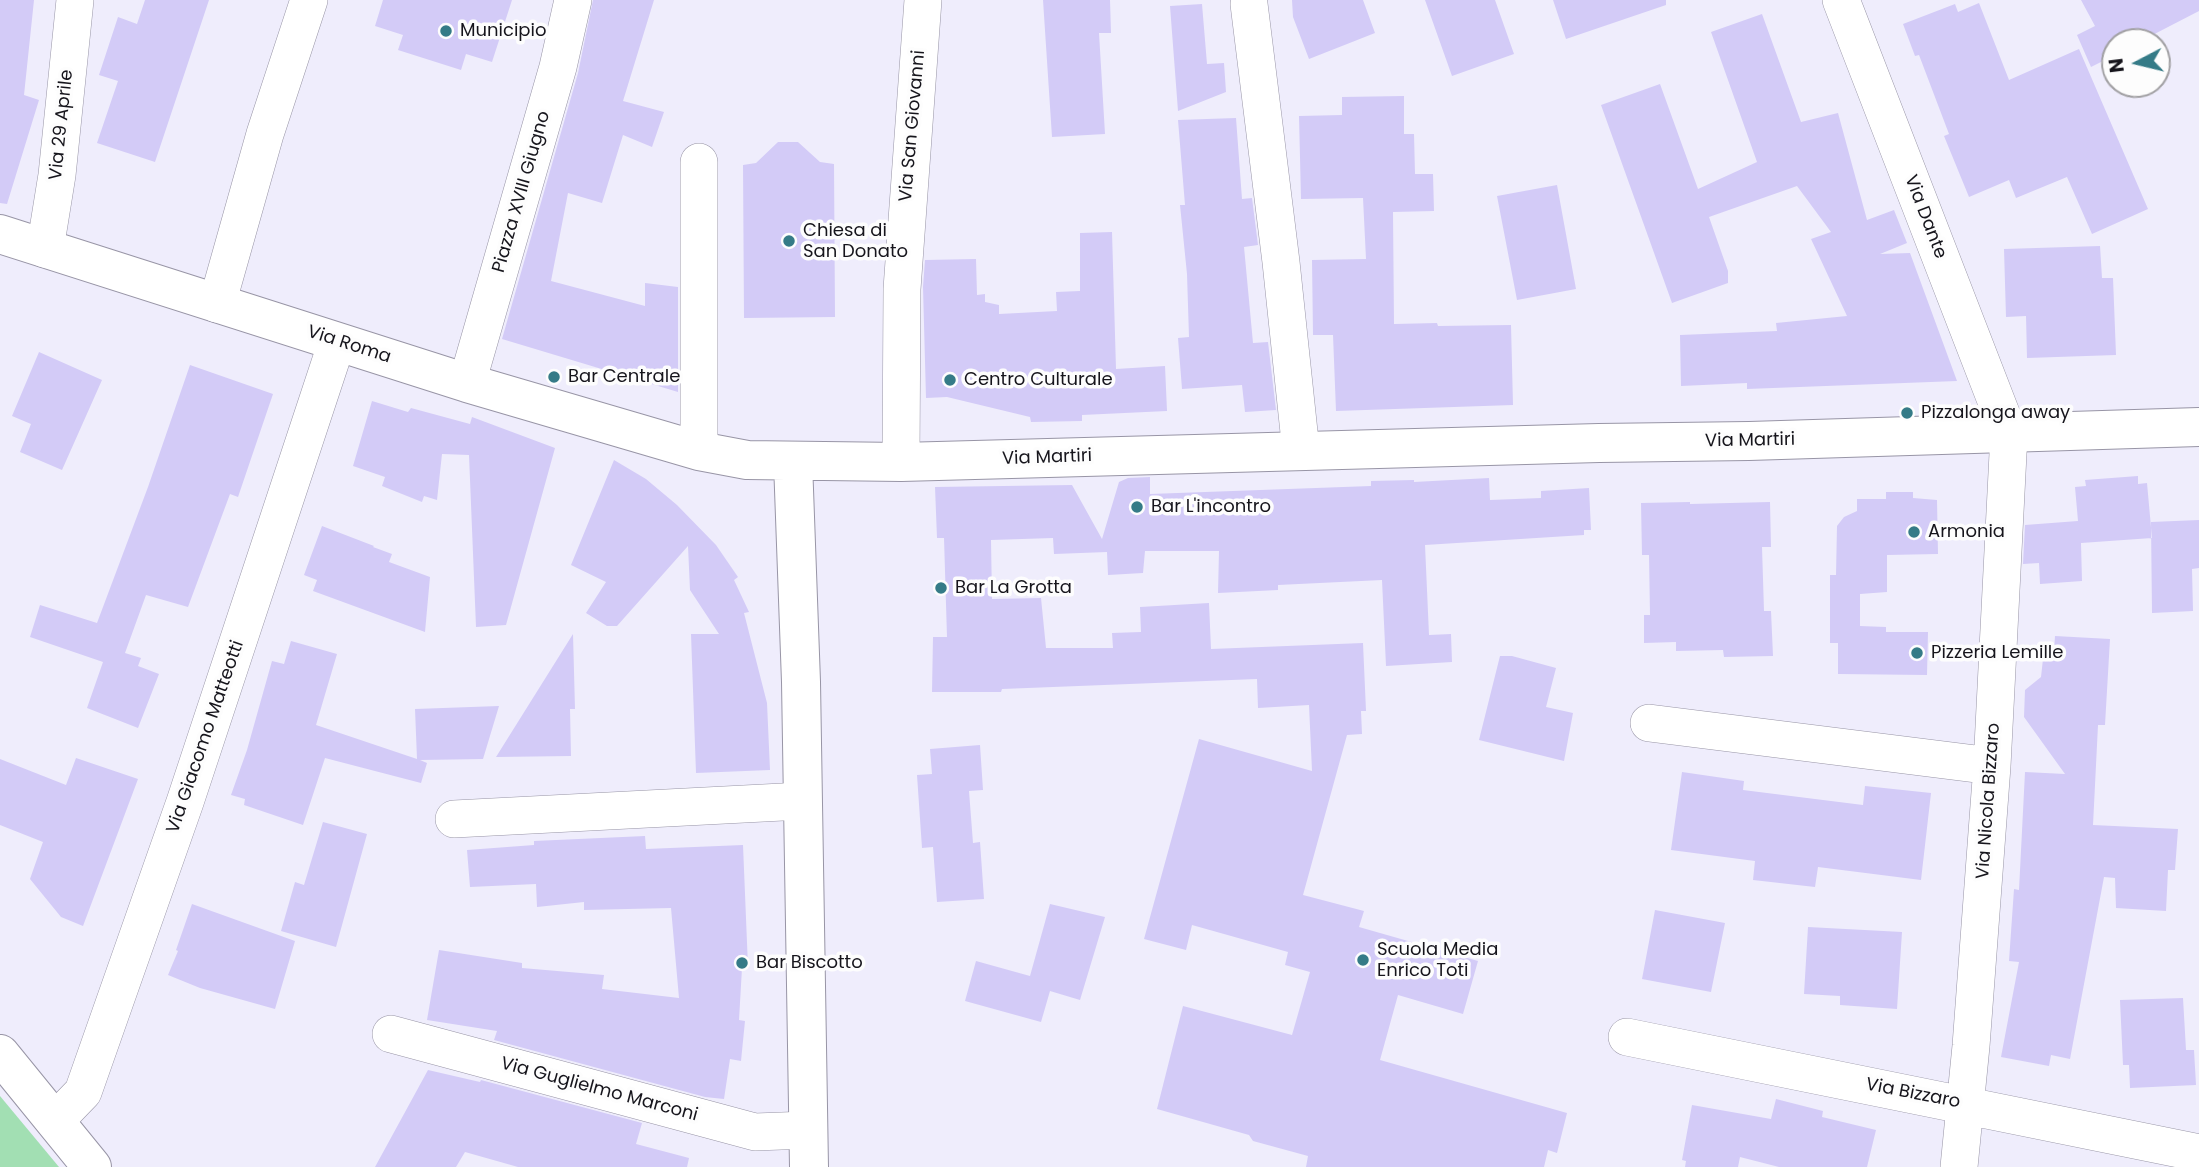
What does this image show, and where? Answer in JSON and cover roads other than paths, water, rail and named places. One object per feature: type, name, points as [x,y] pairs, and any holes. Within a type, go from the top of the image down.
[{"type":"street","name":"Via 29 Aprile","points":[[45,249],[57,175],[75,0]]},
{"type":"street","points":[[217,304],[265,134],[309,0]]},
{"type":"street","name":"Piazza XVIII Giugno","points":[[467,383],[558,67],[573,0]]},
{"type":"street","name":"Via San Giovanni","points":[[901,462],[902,289],[923,0]]},
{"type":"street","name":"Via Dante","points":[[1841,0],[2009,434]]},
{"type":"street","points":[[1249,4],[1301,451]]},
{"type":"street","points":[[699,162],[699,450]]},
{"type":"street","name":"Via Roma","points":[[0,234],[467,383],[699,450],[747,460],[793,462]]},
{"type":"street","name":"Via Giacomo Matteotti","points":[[55,1121],[83,1092],[185,802],[337,341]]},
{"type":"street","name":"Via Martiri","points":[[793,462],[901,462],[2199,427]]},
{"type":"street","name":"Via Nicola Bizzaro","points":[[1959,1167],[1992,766],[2009,434]]},
{"type":"street","name":"Via Guglielmo Marconi","points":[[391,1034],[755,1132],[808,1149],[801,682],[793,462]]},
{"type":"street","points":[[1649,723],[1992,766]]},
{"type":"street","points":[[454,819],[802,801]]},
{"type":"street","name":"Via Bizzaro","points":[[1627,1037],[2199,1153]]},
{"type":"street","points":[[0,1054],[92,1167]]},
{"type":"place","name":"Municipio","points":[[446,31]]},
{"type":"place","name":"Chiesa di San Donato","points":[[789,241]]},
{"type":"place","name":"Bar Centrale","points":[[554,377]]},
{"type":"place","name":"Centro Culturale","points":[[950,380]]},
{"type":"place","name":"Pizzalonga away","points":[[1907,413]]},
{"type":"place","name":"Bar L'incontro","points":[[1137,507]]},
{"type":"place","name":"Armonia","points":[[1914,532]]},
{"type":"place","name":"Bar La Grotta","points":[[941,588]]},
{"type":"place","name":"Pizzeria Lemille","points":[[1917,653]]},
{"type":"place","name":"Scuola Media Enrico Toti","points":[[1363,960]]},
{"type":"place","name":"Bar Biscotto","points":[[742,963]]}]
